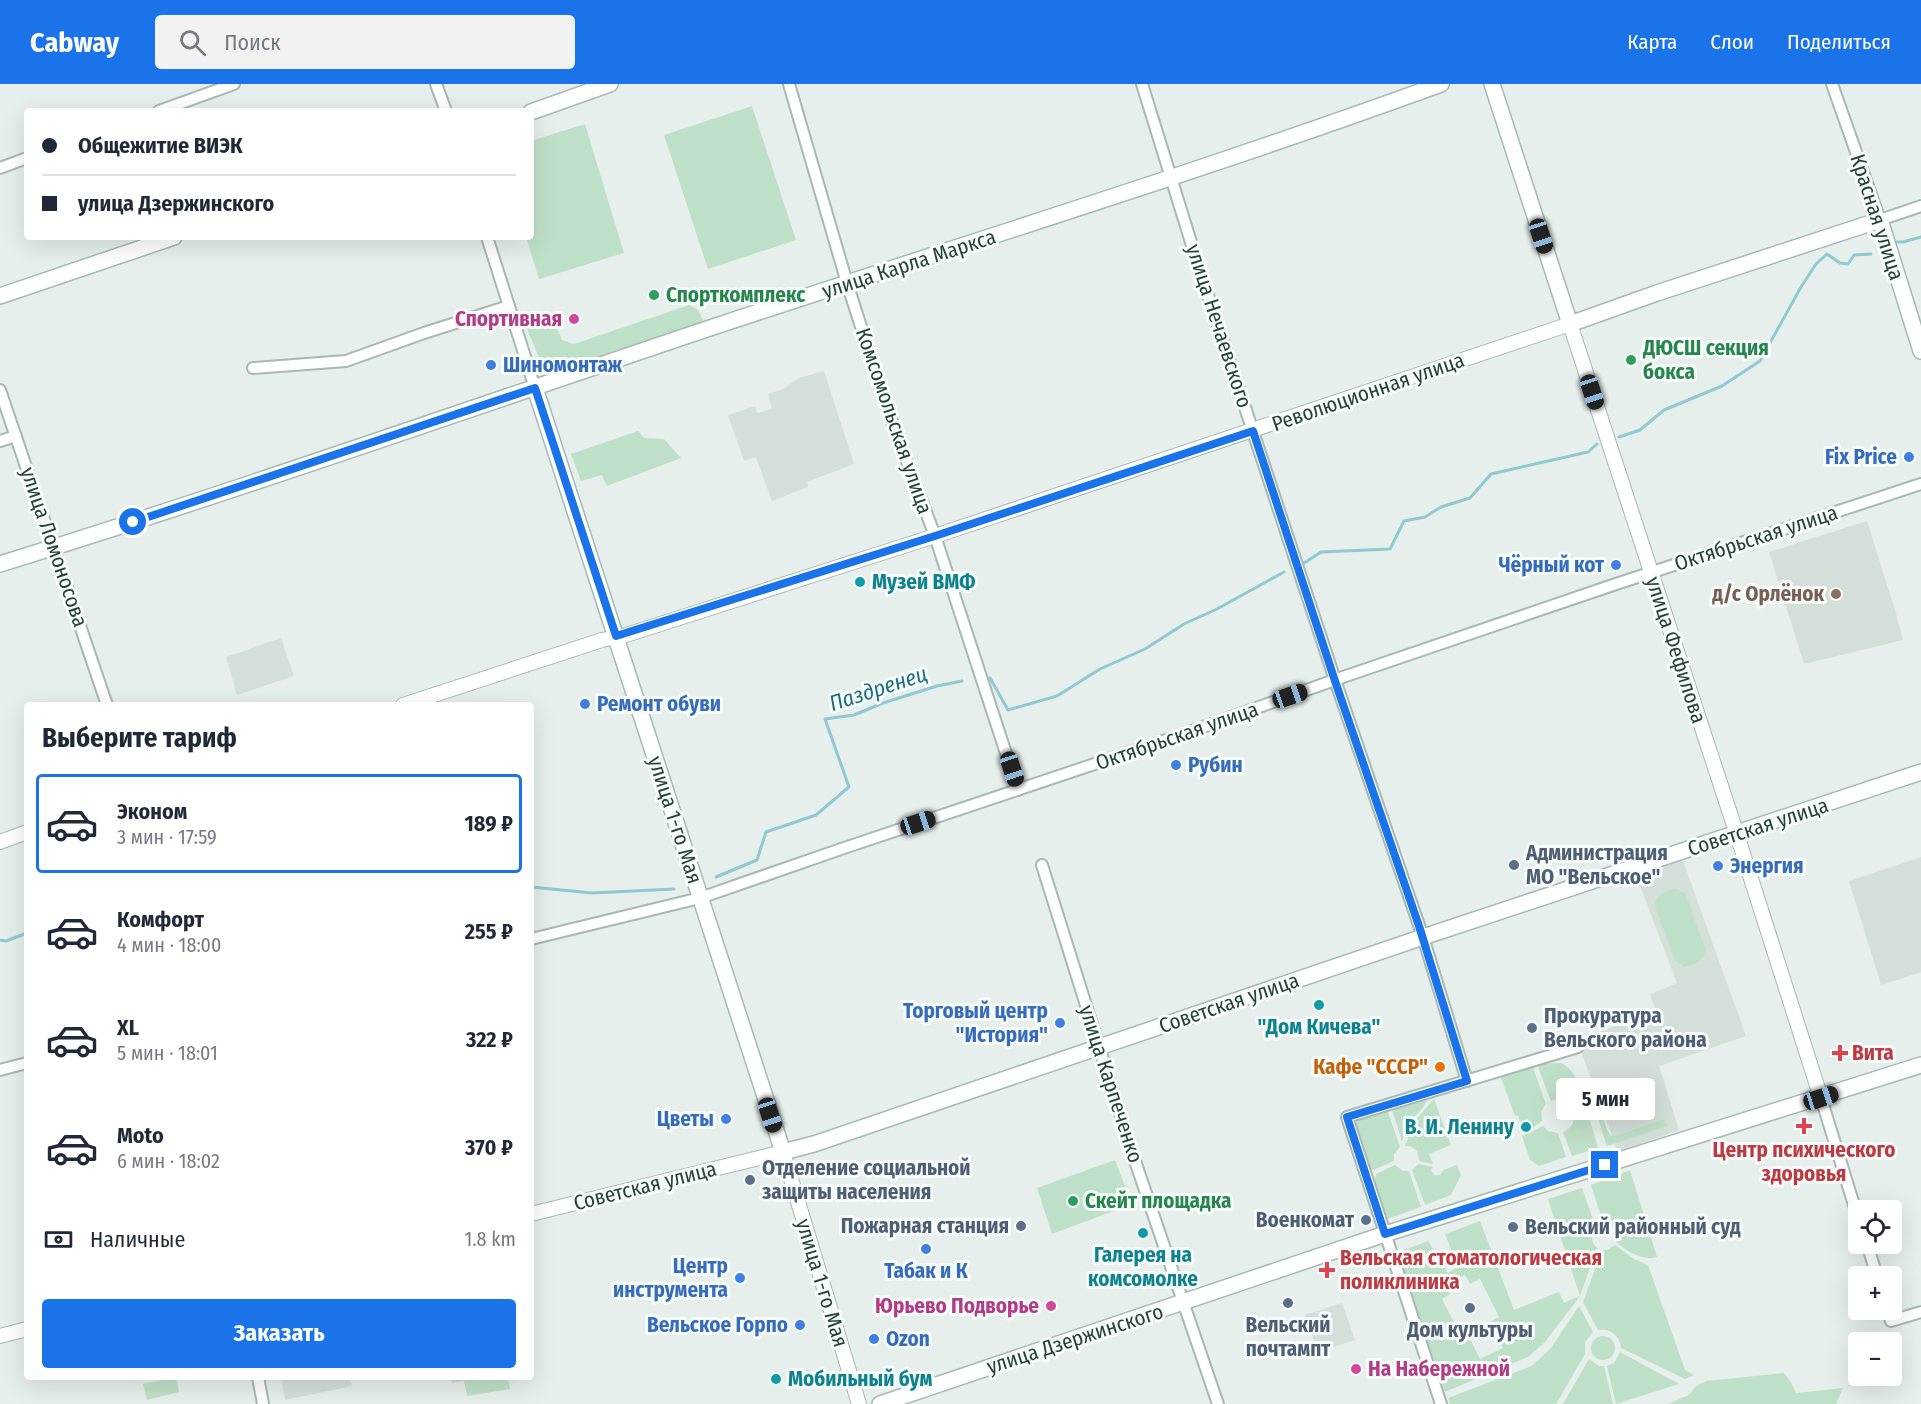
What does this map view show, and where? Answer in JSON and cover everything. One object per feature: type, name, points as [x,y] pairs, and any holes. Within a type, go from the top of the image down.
[{"type":"main road","points":[[534,111],[610,84]]},
{"type":"main road","name":"улица Карла Маркса","points":[[0,564],[193,503],[847,283],[1171,178],[1441,84]]},
{"type":"main road","name":"улица Фефилова","points":[[1492,84],[1570,324]]},
{"type":"main road","name":"Революционная улица","points":[[1570,324],[1880,220]]},
{"type":"main road","name":"Красная улица","points":[[1880,220],[1921,351]]},
{"type":"main road","points":[[0,296],[165,240]]},
{"type":"main road","name":"улица 1-го Мая","points":[[535,388],[783,1152]]},
{"type":"main road","name":"Советская улица","points":[[783,1152],[814,1144],[1422,937],[1921,772]]},
{"type":"main road","name":"улица Дзержинского","points":[[880,1404],[1385,1234],[1921,1065]]},
{"type":"street","points":[[167,108],[234,84]]},
{"type":"street","points":[[436,84],[445,108]]},
{"type":"street","name":"Комсомольская улица","points":[[789,84],[847,283],[887,408],[935,536],[1018,790]]},
{"type":"street","name":"улица Нечаевского","points":[[1142,84],[1199,268],[1422,937],[1467,1081]]},
{"type":"street","name":"Красная улица","points":[[1832,84],[1880,220]]},
{"type":"street","points":[[0,168],[24,159]]},
{"type":"street","name":"Революционная улица","points":[[1880,220],[1921,206]]},
{"type":"street","name":"улица 1-го Мая","points":[[488,240],[535,388]]},
{"type":"street","points":[[253,368],[346,361],[509,306]]},
{"type":"street","name":"Революционная улица","points":[[412,702],[935,536],[1570,324]]},
{"type":"street","name":"улица Фефилова","points":[[1570,324],[1737,834],[1852,1200]]},
{"type":"street","name":"улица Ломоносова","points":[[0,390],[106,702]]},
{"type":"street","points":[[0,441],[16,436]]},
{"type":"street","name":"Октябрьская улица","points":[[534,938],[700,898],[1178,736],[1650,572],[1921,484]]},
{"type":"street","points":[[0,842],[24,833]]},
{"type":"street","name":"улица Карпеченко","points":[[1042,865],[1099,1048],[1218,1404]]},
{"type":"street","points":[[1441,1404],[1347,1117],[1578,1047]]},
{"type":"street","points":[[0,1070],[24,1064]]},
{"type":"street","name":"улица 1-го Мая","points":[[783,1152],[859,1404]]},
{"type":"street","name":"Советская улица","points":[[534,1213],[783,1152]]},
{"type":"street","points":[[1902,1314],[1921,1312]]},
{"type":"street","points":[[0,1336],[24,1330]]},
{"type":"street","points":[[259,1380],[263,1404]]},
{"type":"shaded area","points":[[824,371],[854,464],[807,482],[808,487],[772,501],[756,457],[744,461],[728,415],[755,406],[757,413],[772,409],[768,394],[783,389],[799,378]]},
{"type":"shaded area","name":"д/с Орлёнок","points":[[1867,521],[1903,640],[1804,664],[1769,552]]},
{"type":"shaded area","points":[[281,638],[294,676],[237,695],[226,657]]},
{"type":"shaded area","points":[[1921,857],[1921,972],[1881,985],[1849,881]]},
{"type":"shaded area","points":[[1682,858],[1746,1036],[1659,1066],[1679,1130],[1618,1152],[1577,1040],[1656,1011],[1650,994],[1677,983],[1636,875]]},
{"type":"shaded area","points":[[1342,1303],[1355,1340],[1318,1352],[1305,1315]]},
{"type":"shaded area","points":[[282,1380],[351,1380],[352,1386],[285,1400]]},
{"type":"green space","points":[[752,106],[796,240],[708,269],[664,135]]},
{"type":"green space","points":[[585,124],[624,253],[539,279],[527,240],[534,240],[534,140]]},
{"type":"green space","points":[[689,305],[698,310],[703,320],[698,326],[559,374],[545,372],[525,324],[539,316],[552,317],[562,340],[574,344]]},
{"type":"green space","points":[[638,431],[644,438],[664,439],[681,458],[607,486],[602,475],[581,481],[571,454]]},
{"type":"green space","points":[[1676,889],[1685,893],[1706,950],[1698,962],[1684,967],[1675,960],[1654,904],[1662,893]]},
{"type":"green space","points":[[1561,1063],[1575,1076],[1585,1103],[1572,1108],[1563,1101],[1551,1101],[1537,1064]]},
{"type":"green space","points":[[1532,1065],[1546,1104],[1541,1112],[1542,1121],[1532,1128],[1528,1119],[1520,1122],[1518,1115],[1515,1116],[1500,1075]]},
{"type":"green space","points":[[1430,1096],[1411,1120],[1402,1141],[1392,1110]]},
{"type":"green space","points":[[1434,1099],[1451,1145],[1429,1154],[1433,1164],[1419,1161],[1417,1151],[1410,1146],[1405,1146],[1414,1122]]},
{"type":"green space","points":[[1586,1107],[1598,1148],[1572,1156],[1563,1132],[1572,1124],[1574,1112]]},
{"type":"green space","points":[[1387,1109],[1400,1147],[1394,1154],[1394,1161],[1373,1170],[1367,1170],[1353,1124],[1361,1117]]},
{"type":"green space","points":[[1596,1112],[1601,1112],[1611,1136],[1664,1119],[1667,1126],[1607,1146]]},
{"type":"green space","points":[[1543,1126],[1548,1131],[1558,1133],[1566,1157],[1539,1166],[1530,1160],[1522,1136]]},
{"type":"green space","points":[[1115,1160],[1132,1204],[1052,1234],[1037,1188]]},
{"type":"green space","points":[[1419,1164],[1433,1167],[1431,1170],[1435,1176],[1457,1165],[1461,1175],[1451,1195],[1425,1205],[1412,1170]]},
{"type":"green space","points":[[1395,1165],[1403,1171],[1409,1171],[1421,1207],[1384,1220],[1373,1188],[1376,1174]]},
{"type":"green space","points":[[1630,1170],[1657,1257],[1646,1258],[1635,1255],[1616,1242],[1614,1231],[1604,1225],[1591,1185]]},
{"type":"green space","points":[[1582,1188],[1596,1228],[1592,1238],[1597,1248],[1580,1296],[1548,1199]]},
{"type":"green space","points":[[1480,1221],[1514,1310],[1559,1292],[1564,1303],[1580,1296],[1545,1342],[1528,1357],[1445,1392],[1397,1253],[1428,1241],[1448,1273],[1458,1267],[1445,1234]],"holes":[[[1465,1275],[1470,1284],[1480,1279],[1499,1317],[1490,1322],[1503,1348],[1480,1359],[1467,1333],[1461,1336],[1442,1299],[1450,1294],[1446,1284]]]},
{"type":"green space","points":[[1615,1245],[1634,1259],[1648,1265],[1685,1370],[1694,1375],[1685,1379],[1621,1348],[1614,1333],[1598,1330],[1583,1302],[1602,1250]]},
{"type":"green space","points":[[1579,1306],[1593,1332],[1585,1342],[1585,1354],[1556,1404],[1450,1404],[1448,1398],[1532,1366],[1551,1348]]},
{"type":"green space","points":[[1603,1336],[1612,1339],[1615,1348],[1612,1357],[1603,1360],[1594,1357],[1591,1348],[1594,1339]]},
{"type":"green space","points":[[1620,1352],[1679,1384],[1616,1404],[1607,1366],[1614,1363]]},
{"type":"green space","points":[[1589,1359],[1599,1366],[1604,1366],[1613,1404],[1563,1404]]},
{"type":"green space","points":[[1784,1373],[1796,1393],[1843,1388],[1836,1404],[1668,1404],[1689,1395],[1696,1386],[1706,1381]]},
{"type":"green space","points":[[177,1380],[179,1392],[147,1400],[143,1384]]},
{"type":"green space","points":[[452,1380],[508,1380],[510,1389],[467,1396],[464,1381],[452,1383]]},
{"type":"waterway","name":"Паздренец","points":[[1893,245],[1921,237]]},
{"type":"waterway","name":"Паздренец","points":[[1619,437],[1640,430],[1664,410],[1722,386],[1760,361],[1801,287],[1816,264],[1827,254],[1840,263],[1848,264],[1854,255],[1871,254]]},
{"type":"waterway","name":"Паздренец","points":[[1304,563],[1321,552],[1390,549],[1404,521],[1425,517],[1441,507],[1470,498],[1491,474],[1588,452],[1597,444]]},
{"type":"waterway","name":"Паздренец","points":[[990,678],[1008,710],[1057,696],[1100,669],[1145,649],[1184,624],[1217,609],[1284,572]]},
{"type":"waterway","name":"Паздренец","points":[[716,877],[757,860],[766,832],[816,815],[849,787],[825,719],[854,715],[883,703],[937,686],[962,681]]},
{"type":"waterway","name":"Паздренец","points":[[534,887],[592,893],[674,889]]},
{"type":"waterway","name":"Паздренец","points":[[0,940],[6,941],[24,934]]},
{"type":"place","name":"Спорткомплекс","points":[[654,295]]},
{"type":"place","name":"Спортивная","points":[[574,319]]},
{"type":"place","name":"ДЮСШ секция бокса","points":[[1631,360]]},
{"type":"place","name":"Шиномонтаж","points":[[491,365]]},
{"type":"place","name":"Fix Price","points":[[1909,457]]},
{"type":"place","name":"Чёрный кот","points":[[1616,565]]},
{"type":"place","name":"Музей ВМФ","points":[[860,582]]},
{"type":"place","name":"д/с Орлёнок","points":[[1836,594]]},
{"type":"place","name":"Ремонт обуви","points":[[585,704]]},
{"type":"place","name":"Рубин","points":[[1176,765]]},
{"type":"place","name":"Администрация МО \"Вельское\"","points":[[1514,865]]},
{"type":"place","name":"Энергия","points":[[1718,866]]},
{"type":"place","name":"\"Дом Кичева\"","points":[[1319,1005]]},
{"type":"place","name":"Торговый центр \"История\"","points":[[1060,1023]]},
{"type":"place","name":"Прокуратура Вельского района","points":[[1532,1028]]},
{"type":"place","name":"Вита","points":[[1840,1053]]},
{"type":"place","name":"Кафе \"СССР\"","points":[[1440,1067]]},
{"type":"place","name":"Цветы","points":[[726,1119]]},
{"type":"place","name":"Центр психического здоровья","points":[[1804,1126]]},
{"type":"place","name":"В. И. Ленину","points":[[1526,1127]]},
{"type":"place","name":"Отделение социальной защиты населения","points":[[750,1180]]},
{"type":"place","name":"Скейт площадка","points":[[1073,1201]]},
{"type":"place","name":"Военкомат","points":[[1366,1220]]},
{"type":"place","name":"Пожарная станция","points":[[1021,1226]]},
{"type":"place","name":"Вельский районный суд","points":[[1513,1227]]},
{"type":"place","name":"Галерея на комсомолке","points":[[1143,1233]]},
{"type":"place","name":"Табак и К","points":[[926,1249]]},
{"type":"place","name":"Вельская стоматологическая поликлиника","points":[[1327,1270]]},
{"type":"place","name":"Центр инструмента","points":[[740,1278]]},
{"type":"place","name":"Вельский почтампт","points":[[1288,1303]]},
{"type":"place","name":"Юрьево Подворье","points":[[1051,1306]]},
{"type":"place","name":"Дом культуры","points":[[1470,1308]]},
{"type":"place","name":"Вельское Горпо","points":[[800,1325]]},
{"type":"place","name":"Ozon","points":[[874,1339]]},
{"type":"place","name":"На Набережной","points":[[1356,1369]]},
{"type":"place","name":"Мобильный бум","points":[[776,1379]]},
{"type":"route","points":[[133,522],[535,388],[616,636],[935,536],[1253,431],[1419,926],[1467,1081],[1347,1117],[1385,1234],[1605,1165]]}]
